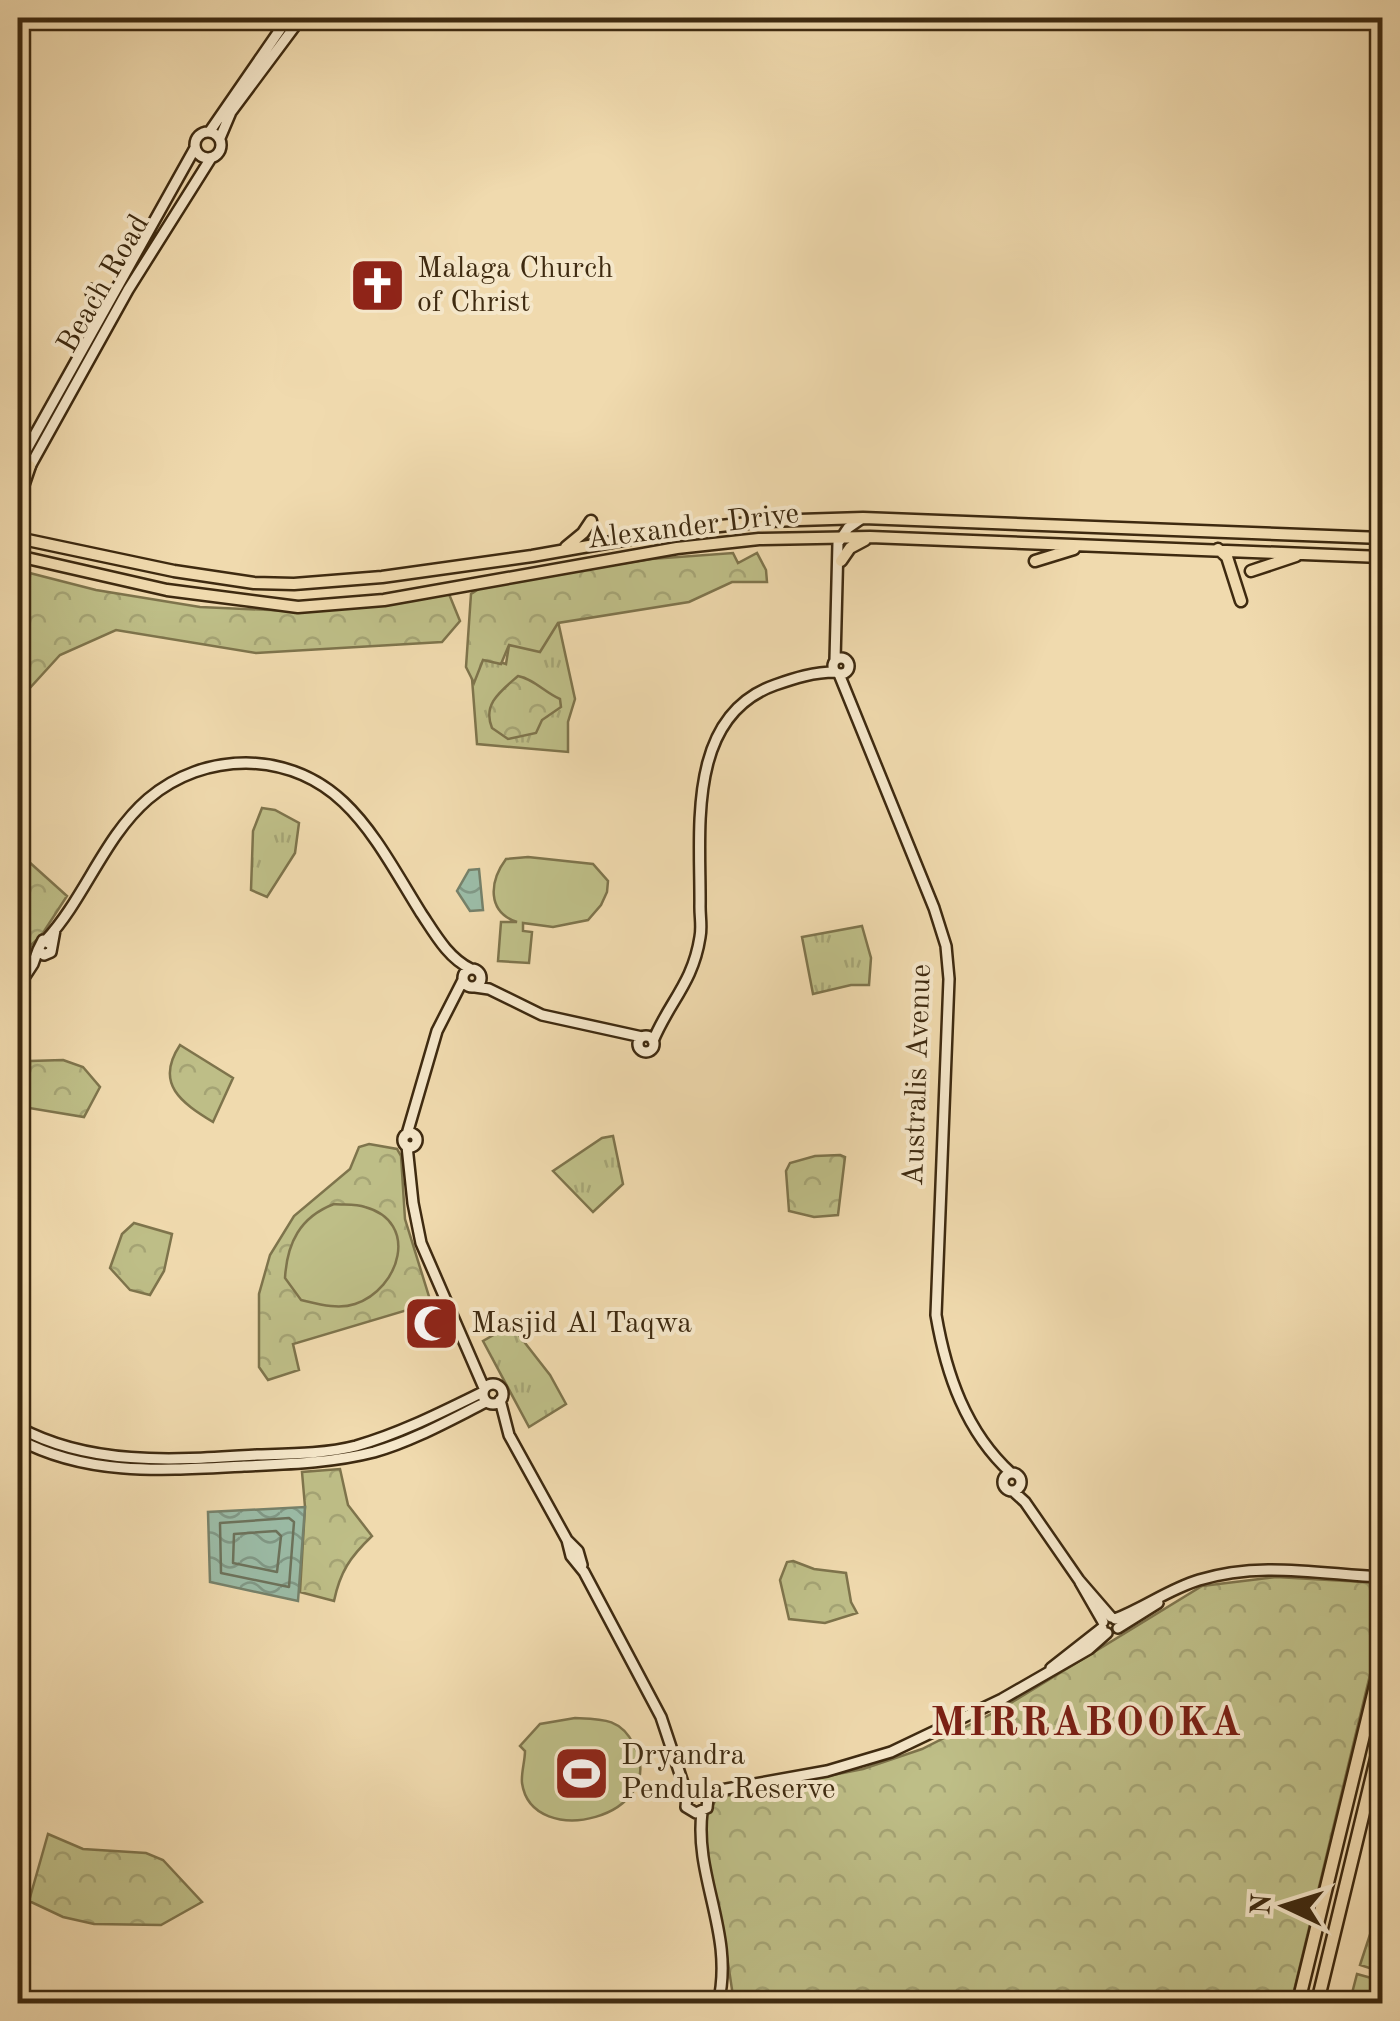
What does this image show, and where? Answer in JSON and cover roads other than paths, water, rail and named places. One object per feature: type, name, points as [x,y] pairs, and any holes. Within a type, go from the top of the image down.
[{"type":"highway","points":[[1298,2004],[1382,1658]]},
{"type":"highway","points":[[1317,2004],[1382,1736]]},
{"type":"main road","points":[[18,501],[24,465]]},
{"type":"main road","name":"Alexander Drive","points":[[18,538],[119,562],[267,583],[348,581],[724,524],[864,518],[1382,538]]},
{"type":"main road","points":[[561,551],[580,536],[590,520]]},
{"type":"main road","points":[[841,561],[850,548],[870,537]]},
{"type":"main road","name":"Alexander Drive","points":[[18,559],[167,590],[298,608],[384,600],[677,548],[759,539],[870,537],[1382,557]]},
{"type":"main road","points":[[1035,561],[1089,544]]},
{"type":"main road","points":[[1217,548],[1228,557],[1242,601]]},
{"type":"main road","points":[[1250,571],[1306,552]]},
{"type":"street","points":[[288,18],[210,131],[198,136],[195,148],[201,156],[210,158],[220,150],[220,138],[231,112],[300,18]]},
{"type":"street","points":[[210,131],[220,138]]},
{"type":"street","name":"Beach Road","points":[[18,491],[38,427],[195,148]]},
{"type":"street","name":"Beach Road","points":[[24,465],[210,158]]},
{"type":"street","points":[[85,344],[96,311],[90,289]]},
{"type":"street","points":[[38,427],[64,404]]},
{"type":"street","points":[[18,987],[40,953],[51,952],[49,942],[55,930],[126,823],[148,799],[196,771],[226,764],[258,764],[291,770],[322,782],[350,806],[469,980],[542,1015],[645,1039],[674,997],[690,962],[700,918],[702,792],[713,744],[748,699],[766,688],[838,667],[840,537],[864,518]]},
{"type":"street","points":[[820,520],[836,528],[840,537],[837,579]]},
{"type":"street","name":"Australis Avenue","points":[[838,667],[946,946],[949,999],[936,1316],[944,1357],[966,1413],[1008,1476]]},
{"type":"street","points":[[489,989],[478,971],[436,1031],[411,1140],[412,1203],[421,1243],[509,1435],[567,1540],[578,1551],[584,1572],[660,1717],[680,1774],[699,1795]]},
{"type":"street","points":[[18,1427],[36,1437],[110,1456],[323,1462],[376,1452],[490,1395]]},
{"type":"street","points":[[18,1439],[70,1460],[153,1471],[352,1447],[418,1429]]},
{"type":"street","points":[[323,1450],[323,1462]]},
{"type":"street","points":[[1017,1488],[1005,1488],[1008,1476],[1020,1477],[1017,1488],[1109,1625]]},
{"type":"street","points":[[696,1812],[686,1804],[699,1795],[827,1771],[891,1752],[962,1720],[1049,1670],[1109,1625],[1198,1580],[1258,1569],[1382,1577]]},
{"type":"street","points":[[699,1795],[698,1831],[723,1948],[715,2004]]},
{"type":"water","points":[[479,869],[483,910],[470,911],[457,891],[469,870]]},
{"type":"water","points":[[305,1507],[298,1601],[210,1582],[208,1512]]},
{"type":"place","name":"Malaga Church of Christ","points":[[378,286]]},
{"type":"place","name":"Masjid Al Taqwa","points":[[432,1324]]},
{"type":"place","name":"Dryandra Pendula Reserve","points":[[582,1773]]},
{"type":"district","name":"MIRRABOOKA","points":[[1087,1725]]}]
